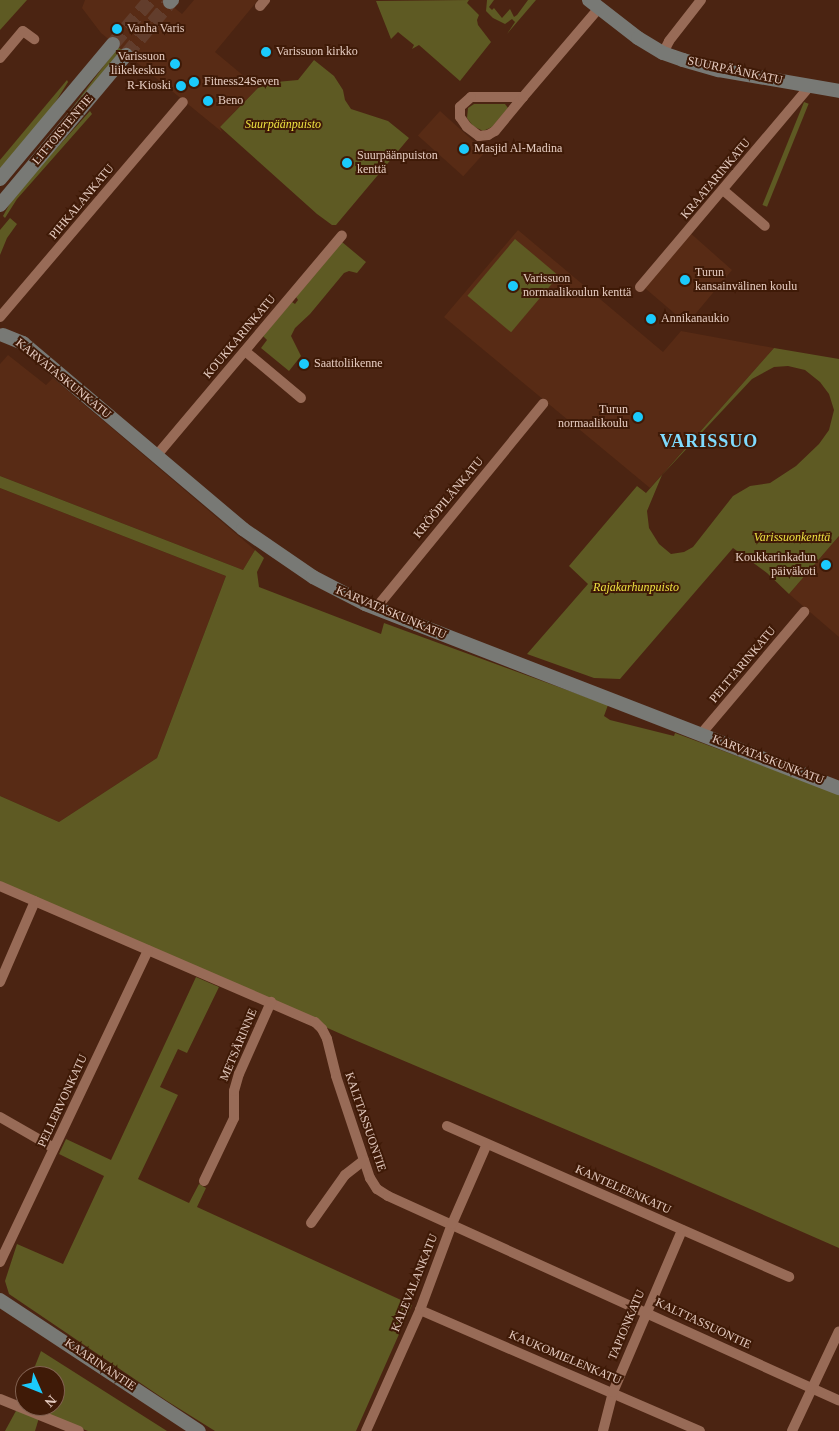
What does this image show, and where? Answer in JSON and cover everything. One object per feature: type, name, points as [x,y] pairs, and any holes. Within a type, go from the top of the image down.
[{"type":"street","points":[[663,53],[668,41],[701,0]]},
{"type":"street","points":[[523,97],[471,97],[460,107],[460,117],[479,136],[488,135],[495,131],[523,97],[594,4]]},
{"type":"street","name":"SUURPÄÄNKATU","points":[[594,4],[623,28],[663,53],[719,70],[839,92]]},
{"type":"street","points":[[0,58],[23,31],[34,40]]},
{"type":"street","name":"LITTOISTENTIE","points":[[0,179],[113,44]]},
{"type":"street","name":"LITTOISTENTIE","points":[[0,205],[126,55]]},
{"type":"street","name":"KRAATARINKATU","points":[[640,287],[810,86]]},
{"type":"street","name":"PIHKALANKATU","points":[[0,318],[183,102]]},
{"type":"street","points":[[723,190],[765,226]]},
{"type":"street","name":"KOUKKARINKATU","points":[[156,456],[342,235]]},
{"type":"street","name":"KARVATASKUNKATU","points":[[1,333],[23,343],[243,529],[284,559],[320,581],[376,608],[839,788]]},
{"type":"street","points":[[245,351],[301,398]]},
{"type":"street","name":"KRÖÖPILÄNKATU","points":[[376,608],[542,404]]},
{"type":"street","name":"PELTTARINKATU","points":[[701,734],[804,612]]},
{"type":"street","name":"KALTTASSUONTIE","points":[[0,886],[315,1022],[322,1029],[370,1178],[377,1189],[388,1196],[839,1401]]},
{"type":"street","points":[[0,982],[34,901]]},
{"type":"street","name":"PELLERVONKATU","points":[[0,1262],[148,950]]},
{"type":"street","name":"METSÄRINNE","points":[[204,1181],[234,1118],[234,1091],[238,1074],[271,1002]]},
{"type":"street","points":[[0,1117],[54,1148]]},
{"type":"street","name":"KANTELEENKATU","points":[[447,1126],[789,1277]]},
{"type":"street","name":"KALEVALANKATU","points":[[366,1431],[420,1310],[452,1224],[487,1144]]},
{"type":"street","points":[[311,1223],[345,1175],[364,1160]]},
{"type":"street","name":"TAPIONKATU","points":[[603,1431],[613,1392],[682,1230]]},
{"type":"street","name":"KAARINANTIE","points":[[0,1300],[199,1431]]},
{"type":"street","name":"KAUKOMIELENKATU","points":[[420,1310],[700,1431]]},
{"type":"street","points":[[792,1431],[839,1331]]},
{"type":"street","points":[[0,1399],[80,1431]]},
{"type":"shaded area","name":"Varissuon liikekeskus","points":[[85,0],[165,0],[182,14],[194,0],[258,0],[215,52],[258,88],[220,127],[222,132],[101,33],[82,8]]},
{"type":"shaded area","points":[[440,111],[485,152],[463,176],[418,136]]},
{"type":"shaded area","name":"Turun normaalikoulu","points":[[518,230],[663,352],[681,331],[774,348],[650,488],[444,317]]},
{"type":"shaded area","name":"Turun kansainvälinen koulu","points":[[688,231],[732,270],[687,324],[646,289],[640,287]]},
{"type":"shaded area","points":[[8,355],[46,385],[53,378],[255,550],[243,570],[0,476],[0,364]]},
{"type":"shaded area","points":[[0,488],[226,576],[157,758],[59,822],[0,796]]},
{"type":"shaded area","name":"Koukkarinkadun päiväkoti","points":[[839,536],[839,637],[789,594]]},
{"type":"green space","points":[[0,0],[27,0],[0,30]]},
{"type":"green space","points":[[469,0],[467,3],[479,15],[478,25],[491,42],[460,81],[419,45],[412,49],[414,45],[398,32],[391,39],[376,1]]},
{"type":"green space","points":[[487,0],[494,0],[489,7],[492,10],[494,8],[502,18],[510,9],[514,17],[528,0],[536,0],[507,34],[515,22],[512,19],[505,24],[493,18],[486,11]]},
{"type":"green space","points":[[118,47],[122,50],[12,196],[8,193]]},
{"type":"green space","name":"Suurpäänpuisto","points":[[314,60],[334,76],[343,90],[345,100],[351,109],[388,121],[409,138],[336,225],[332,225],[317,214],[220,127],[258,88],[276,82],[298,80]]},
{"type":"green space","points":[[67,80],[68,82],[48,114],[0,171],[0,160]]},
{"type":"green space","points":[[804,102],[809,104],[767,207],[762,205]]},
{"type":"green space","points":[[474,104],[505,104],[508,108],[492,127],[483,131],[473,126],[467,118],[468,108]]},
{"type":"green space","points":[[90,111],[92,114],[17,199],[5,218],[3,216],[14,196]]},
{"type":"green space","points":[[10,218],[17,224],[7,238],[0,255],[0,230]]},
{"type":"green space","name":"Varissuon normaalikoulun kenttä","points":[[515,239],[559,276],[511,332],[467,296]]},
{"type":"green space","points":[[342,242],[366,262],[357,273],[349,271],[344,273],[310,314],[295,328],[291,336],[301,356],[289,371],[261,348],[267,340],[263,336],[292,302],[295,304],[298,300],[296,297]]},
{"type":"green space","name":"Rajakarhunpuisto","points":[[774,348],[839,359],[839,536],[789,594],[767,573],[733,548],[620,679],[594,678],[527,654],[588,584],[569,566],[637,486],[646,493]],"holes":[[[788,366],[805,370],[820,382],[829,394],[834,410],[829,430],[819,444],[796,466],[770,483],[750,486],[733,496],[693,547],[684,552],[671,554],[659,544],[649,528],[647,511],[662,475],[752,379],[774,367]]]},
{"type":"green space","points":[[0,476],[243,570],[255,550],[264,558],[257,572],[259,587],[381,634],[384,623],[608,705],[604,716],[610,720],[674,736],[675,733],[839,794],[839,1248],[652,1166],[350,1038],[0,882],[0,796],[59,822],[157,758],[226,576],[0,488]]},
{"type":"green space","points":[[196,977],[219,987],[187,1053],[178,1049],[160,1087],[178,1095],[138,1179],[189,1203],[199,1184],[206,1188],[197,1207],[412,1305],[356,1431],[215,1431],[167,1401],[9,1294],[5,1281],[17,1244],[63,1264],[104,1176],[59,1154],[66,1139],[111,1160]]},
{"type":"green space","points":[[41,1351],[65,1366],[35,1366]]},
{"type":"green space","points":[[65,1366],[167,1431],[88,1431],[49,1416],[65,1416]]},
{"type":"green space","points":[[15,1413],[15,1416],[34,1416],[39,1418],[35,1431],[5,1431]]},
{"type":"tunnel","points":[[113,44],[150,0]]},
{"type":"tunnel","points":[[126,55],[170,2]]},
{"type":"place","name":"Vanha Varis","points":[[117,29]]},
{"type":"place","name":"Varissuon kirkko","points":[[266,52]]},
{"type":"place","name":"Varissuon liikekeskus","points":[[175,64]]},
{"type":"place","name":"Fitness24Seven","points":[[194,82]]},
{"type":"place","name":"R-Kioski","points":[[181,86]]},
{"type":"place","name":"Beno","points":[[208,101]]},
{"type":"place","name":"Masjid Al-Madina","points":[[464,149]]},
{"type":"place","name":"Suurpäänpuiston kenttä","points":[[347,163]]},
{"type":"place","name":"Turun kansainvälinen koulu","points":[[685,280]]},
{"type":"place","name":"Varissuon normaalikoulun kenttä","points":[[513,286]]},
{"type":"place","name":"Annikanaukio","points":[[651,319]]},
{"type":"place","name":"Saattoliikenne","points":[[304,364]]},
{"type":"place","name":"Turun normaalikoulu","points":[[638,417]]},
{"type":"place","name":"Koukkarinkadun päiväkoti","points":[[826,565]]},
{"type":"district","name":"VARISSUO","points":[[709,441]]},
{"type":"park label","name":"Varissuonkenttä","points":[[792,538]]}]
